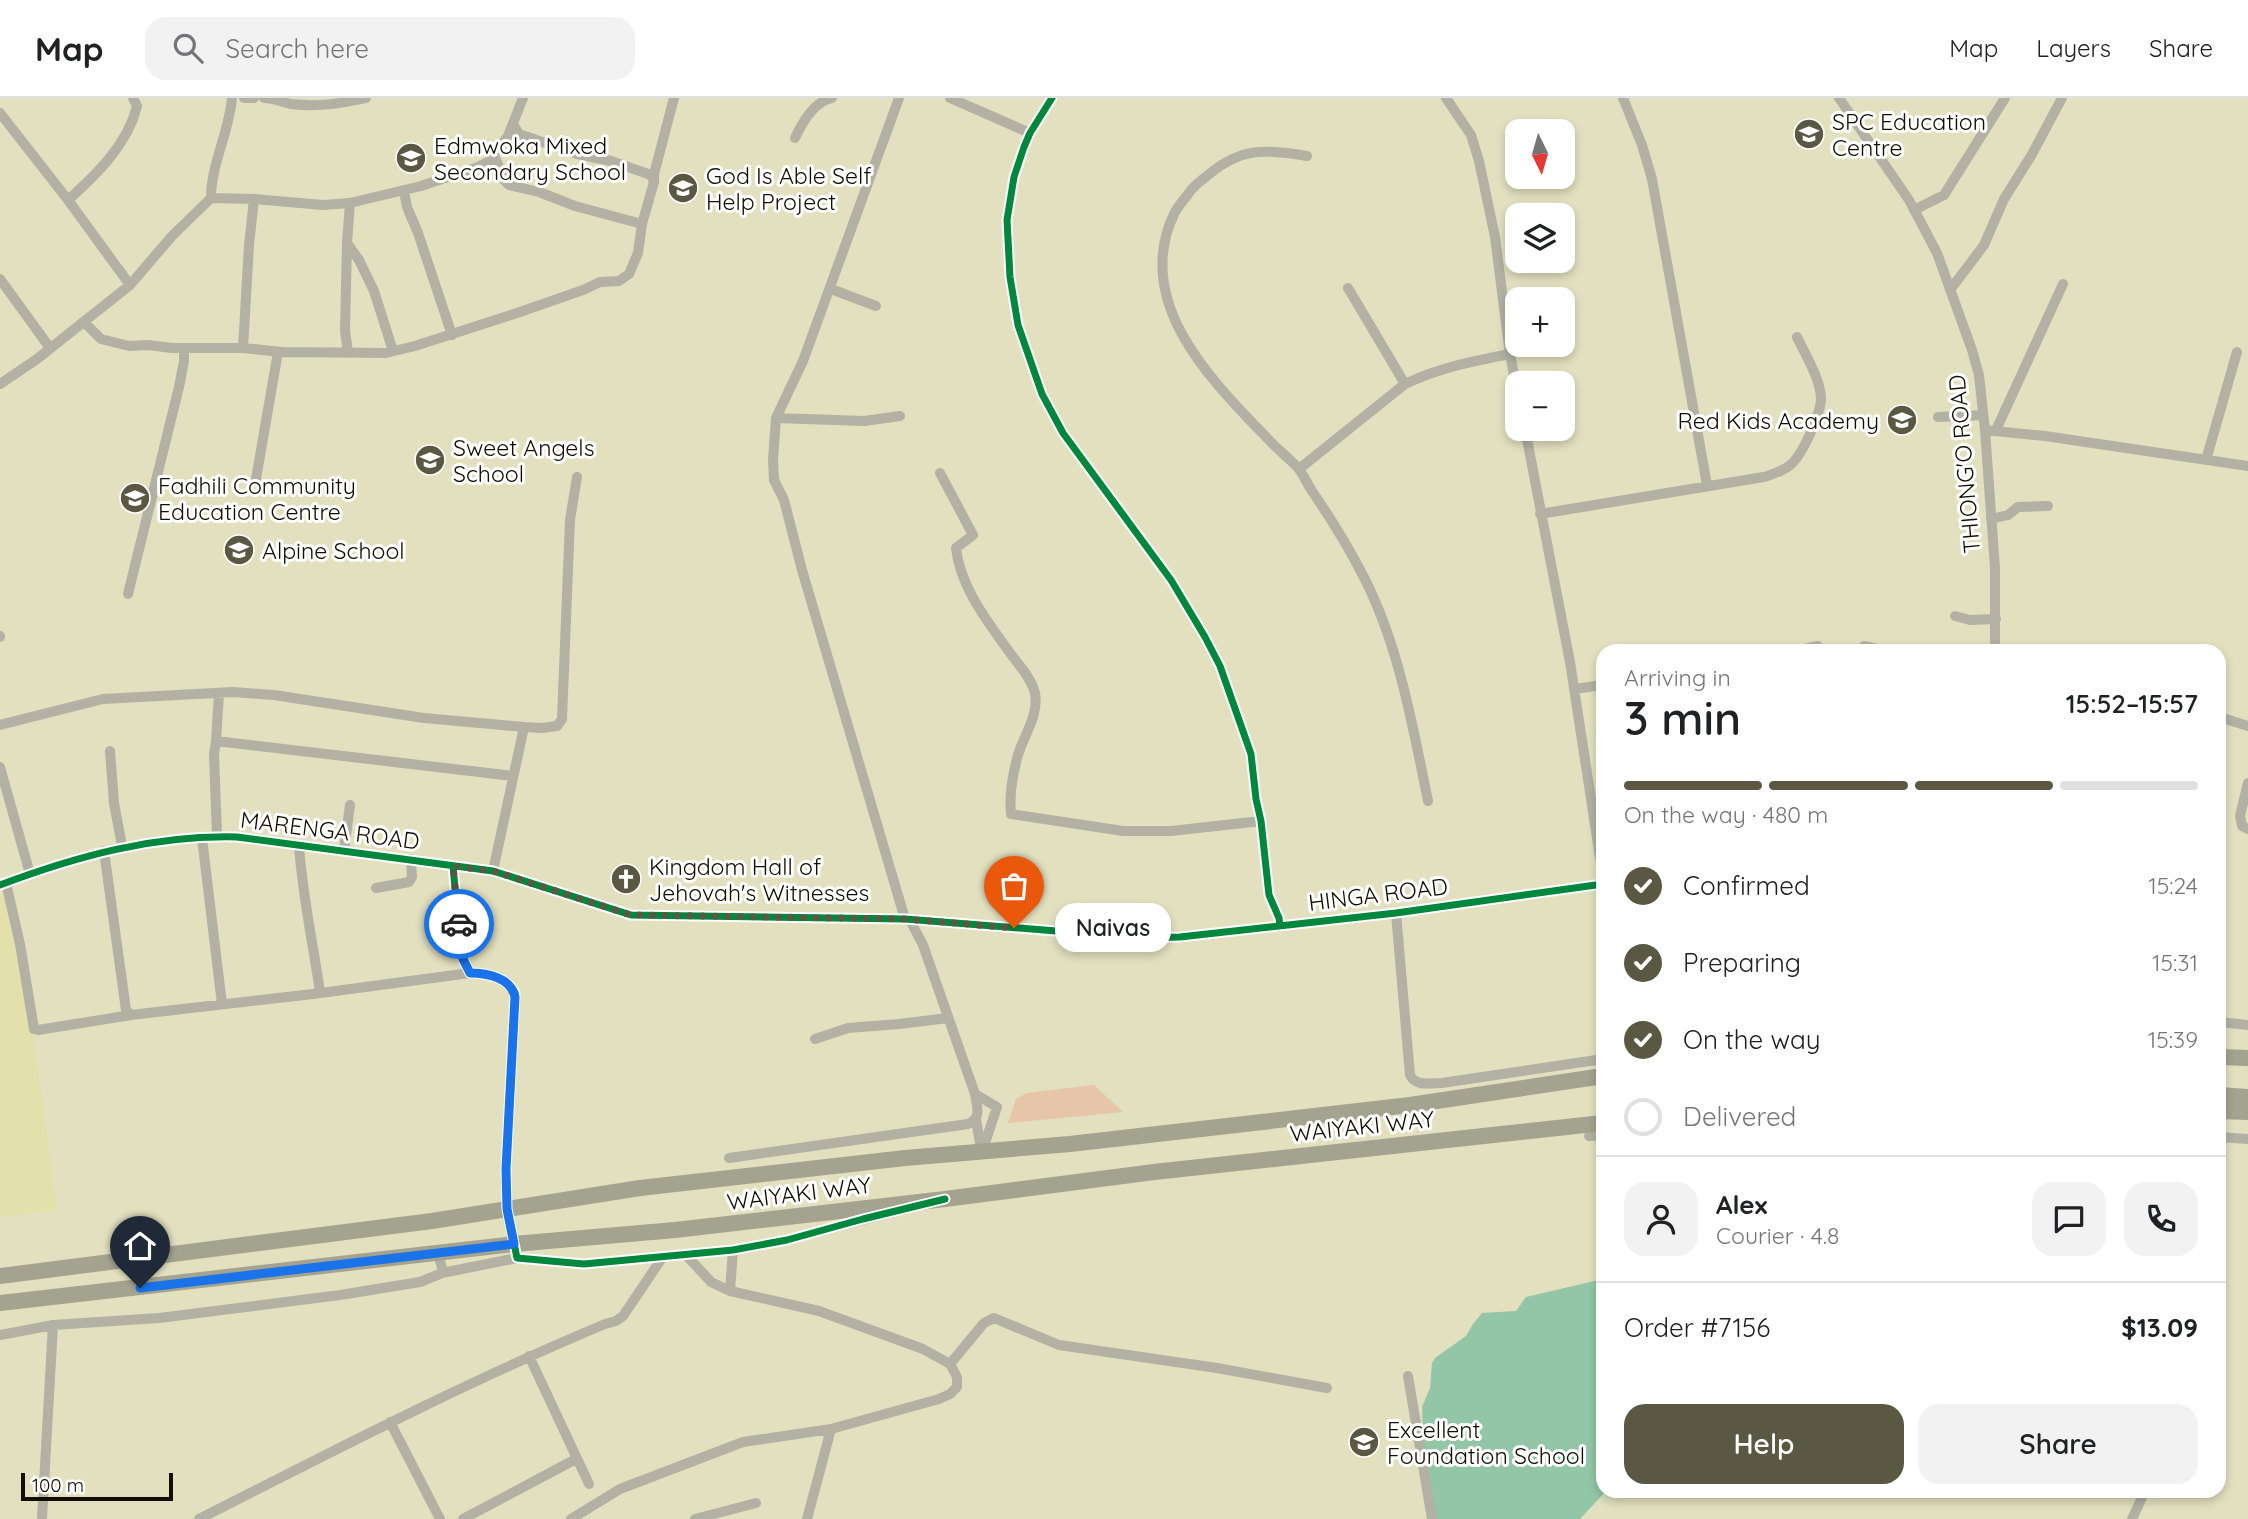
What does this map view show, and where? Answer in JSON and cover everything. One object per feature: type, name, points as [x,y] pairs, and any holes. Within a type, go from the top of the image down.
[{"type":"highway","points":[[2226,1056],[2248,1058]]},
{"type":"highway","name":"WAIYAKI WAY","points":[[0,1274],[432,1222],[640,1188],[1444,1101],[1596,1077]]},
{"type":"highway","points":[[2226,1096],[2248,1097]]},
{"type":"highway","points":[[2226,1111],[2248,1112]]},
{"type":"highway","name":"WAIYAKI WAY","points":[[0,1303],[438,1253],[515,1251],[1154,1172],[1596,1124]]},
{"type":"highway","points":[[188,1253],[191,1282]]},
{"type":"street","points":[[68,200],[104,166],[132,125],[137,106],[134,98]]},
{"type":"street","points":[[211,198],[211,178],[225,136],[232,98]]},
{"type":"street","points":[[244,98],[254,98]]},
{"type":"street","points":[[264,98],[324,106],[366,98]]},
{"type":"street","points":[[0,384],[130,285],[172,236],[211,198],[323,205],[350,203],[404,191],[478,167],[494,155],[508,136],[523,98]]},
{"type":"street","points":[[84,322],[101,339],[129,346],[386,353],[452,335],[551,302],[600,282],[619,281],[629,274],[638,253],[642,225],[674,98]]},
{"type":"street","points":[[795,138],[807,117],[827,98]]},
{"type":"street","points":[[950,98],[1030,133]]},
{"type":"street","points":[[1052,98],[1030,133],[1014,177],[1007,220],[1010,277],[1018,325],[1042,394],[1063,433],[1171,580],[1205,637],[1232,696],[1251,754],[1269,895],[1280,926]]},
{"type":"street","points":[[1446,98],[1471,135],[1479,161],[1495,237],[1505,315]]},
{"type":"street","points":[[1623,98],[1639,136],[1652,179],[1707,485]]},
{"type":"street","name":"THIONG'O ROAD","points":[[1839,98],[1890,171],[1937,253],[1979,375],[1983,415],[1990,430],[1996,644]]},
{"type":"street","points":[[1914,210],[1944,195],[2005,98]]},
{"type":"street","points":[[1950,290],[1984,245],[2004,199],[2062,98]]},
{"type":"street","points":[[895,99],[831,289],[776,418],[774,480],[783,500],[908,919],[923,945],[975,1094],[982,1152]]},
{"type":"street","points":[[0,113],[130,285]]},
{"type":"street","points":[[513,124],[519,134],[577,154],[644,172],[651,175],[654,182]]},
{"type":"street","points":[[1307,156],[1264,151],[1240,154],[1218,165],[1194,185],[1174,214],[1163,260],[1165,291],[1192,354],[1236,406],[1299,469],[1361,570],[1382,618],[1407,702],[1428,801]]},
{"type":"street","points":[[494,155],[509,185],[642,225]]},
{"type":"street","points":[[404,191],[452,335]]},
{"type":"street","points":[[243,348],[254,199]]},
{"type":"street","points":[[348,352],[345,331],[350,203]]},
{"type":"street","points":[[347,243],[359,260],[374,291],[393,351]]},
{"type":"street","points":[[0,279],[50,348]]},
{"type":"street","points":[[2063,284],[1990,430],[2248,466]]},
{"type":"street","points":[[1348,288],[1405,384]]},
{"type":"street","points":[[831,289],[876,306]]},
{"type":"street","points":[[1540,514],[1779,473],[1792,465],[1815,421],[1821,399],[1812,367],[1797,337]]},
{"type":"street","points":[[128,594],[179,387],[184,348]]},
{"type":"street","points":[[256,479],[278,352]]},
{"type":"street","points":[[2206,460],[2237,352]]},
{"type":"street","points":[[1299,469],[1405,384],[1420,376],[1468,362],[1505,355]]},
{"type":"street","points":[[1938,417],[1983,415]]},
{"type":"street","points":[[776,418],[864,421],[900,416]]},
{"type":"street","points":[[1527,441],[1574,689],[1596,832]]},
{"type":"street","points":[[940,473],[973,535],[956,548],[963,578],[1035,693],[1035,711],[1018,755],[1010,802],[1011,814],[1123,831],[1171,831],[1261,821]]},
{"type":"street","points":[[0,725],[103,699],[233,692],[274,695],[424,718],[524,727],[557,726],[562,719],[570,520],[578,477]]},
{"type":"street","points":[[1991,519],[2008,515],[2018,508],[2049,506]]},
{"type":"street","points":[[1955,616],[1963,619],[1996,620]]},
{"type":"street","points":[[1574,689],[1596,686]]},
{"type":"street","points":[[217,836],[214,754],[219,694]]},
{"type":"street","points":[[2226,719],[2248,726]]},
{"type":"street","points":[[493,871],[524,727]]},
{"type":"street","points":[[216,741],[513,776]]},
{"type":"street","points":[[110,751],[114,803],[122,846]]},
{"type":"street","points":[[1,771],[30,874]]},
{"type":"street","points":[[2248,783],[2240,816],[2242,826],[2248,829]]},
{"type":"street","points":[[344,850],[350,805]]},
{"type":"street","name":"MARENGA ROAD","points":[[3,884],[122,846],[217,836],[269,840],[493,871]]},
{"type":"street","points":[[202,838],[222,1004]]},
{"type":"street","points":[[299,845],[302,883],[320,992]]},
{"type":"street","points":[[104,851],[126,1010],[131,1015]]},
{"type":"street","points":[[376,888],[409,882],[412,877],[411,859]]},
{"type":"street","points":[[453,866],[461,955],[470,973]]},
{"type":"street","name":"HINGA ROAD","points":[[493,871],[631,915],[908,919],[1143,937],[1180,937],[1396,913],[1596,885]]},
{"type":"street","points":[[3,884],[20,944],[34,1029],[38,1030],[131,1015],[470,973],[506,981],[512,987],[515,997],[506,1169],[507,1209],[515,1251]]},
{"type":"street","points":[[1396,913],[1410,1075],[1418,1084],[1442,1083],[1596,1060]]},
{"type":"street","points":[[815,1039],[848,1028],[948,1018]]},
{"type":"street","points":[[2226,1023],[2248,1025]]},
{"type":"street","points":[[1442,1083],[1444,1101]]},
{"type":"street","points":[[975,1094],[997,1107],[982,1152]]},
{"type":"street","points":[[729,1158],[968,1124],[976,1119]]},
{"type":"street","points":[[1589,1136],[1596,1136]]},
{"type":"street","points":[[2226,1137],[2248,1139]]},
{"type":"street","points":[[0,1335],[53,1325],[159,1318],[420,1282],[515,1251],[575,1264],[733,1251],[787,1240],[945,1199]]},
{"type":"street","points":[[730,1291],[733,1251]]},
{"type":"street","points":[[438,1253],[442,1273]]},
{"type":"street","points":[[571,1519],[620,1489],[743,1442],[831,1429],[939,1399],[957,1387],[957,1377],[950,1364],[923,1349],[820,1311],[730,1291],[711,1282],[687,1256]]},
{"type":"street","points":[[199,1519],[390,1422],[529,1356],[616,1321],[623,1316],[662,1258]]},
{"type":"street","points":[[950,1364],[984,1323],[994,1318],[1059,1345],[1217,1368],[1327,1388]]},
{"type":"street","points":[[42,1518],[53,1325]]},
{"type":"street","points":[[529,1356],[589,1484]]},
{"type":"street","points":[[1409,1376],[1432,1519]]},
{"type":"street","points":[[390,1422],[440,1519]]},
{"type":"street","points":[[807,1519],[831,1429]]},
{"type":"street","points":[[463,1519],[576,1459]]},
{"type":"street","points":[[2132,1519],[2142,1498]]},
{"type":"street","points":[[695,1519],[738,1514],[756,1503]]},
{"type":"shaded area","points":[[13,890],[57,1210],[0,1217],[0,895]]},
{"type":"shaded area","points":[[1094,1085],[1123,1112],[1008,1123],[1016,1099],[1027,1093]]},
{"type":"shaded area","points":[[1596,1281],[1596,1498],[1600,1498],[1580,1519],[1434,1519],[1424,1459],[1422,1407],[1430,1388],[1432,1363],[1466,1336],[1482,1313],[1516,1311],[1526,1297]]},
{"type":"cycle path","points":[[1052,98],[1024,147],[1014,177],[1007,220],[1010,277],[1018,325],[1042,394],[1063,433],[1171,580],[1220,666],[1251,754],[1269,895],[1280,926]]},
{"type":"cycle path","points":[[0,885],[116,849],[206,837],[237,837],[493,871],[631,915],[905,919],[1143,938],[1180,937],[1396,913],[1596,885]]},
{"type":"cycle path","points":[[453,866],[461,955],[470,973],[489,975],[501,980],[515,993],[506,1169],[507,1209],[517,1258],[584,1264],[733,1250],[787,1240],[945,1199]]},
{"type":"way so far","points":[[459,924],[453,866],[493,871],[631,915],[905,919],[1014,928]]},
{"type":"place","name":"SPC Education Centre","points":[[1809,134]]},
{"type":"place","name":"Edmwoka Mixed Secondary School","points":[[411,158]]},
{"type":"place","name":"God Is Able Self Help Project","points":[[683,188]]},
{"type":"place","name":"Red Kids Academy","points":[[1902,420]]},
{"type":"place","name":"Sweet Angels School","points":[[430,460]]},
{"type":"place","name":"Fadhili Community Education Centre","points":[[135,498]]},
{"type":"place","name":"Alpine School","points":[[239,550]]},
{"type":"place","name":"Kingdom Hall of Jehovah's Witnesses","points":[[626,879]]},
{"type":"place","name":"Naivas","points":[[1014,928]]},
{"type":"place","name":"Excellent Foundation School","points":[[1364,1442]]},
{"type":"route","points":[[140,1288],[514,1244],[507,1209],[506,1169],[515,997],[512,987],[506,981],[470,973],[461,955],[459,924]]}]
